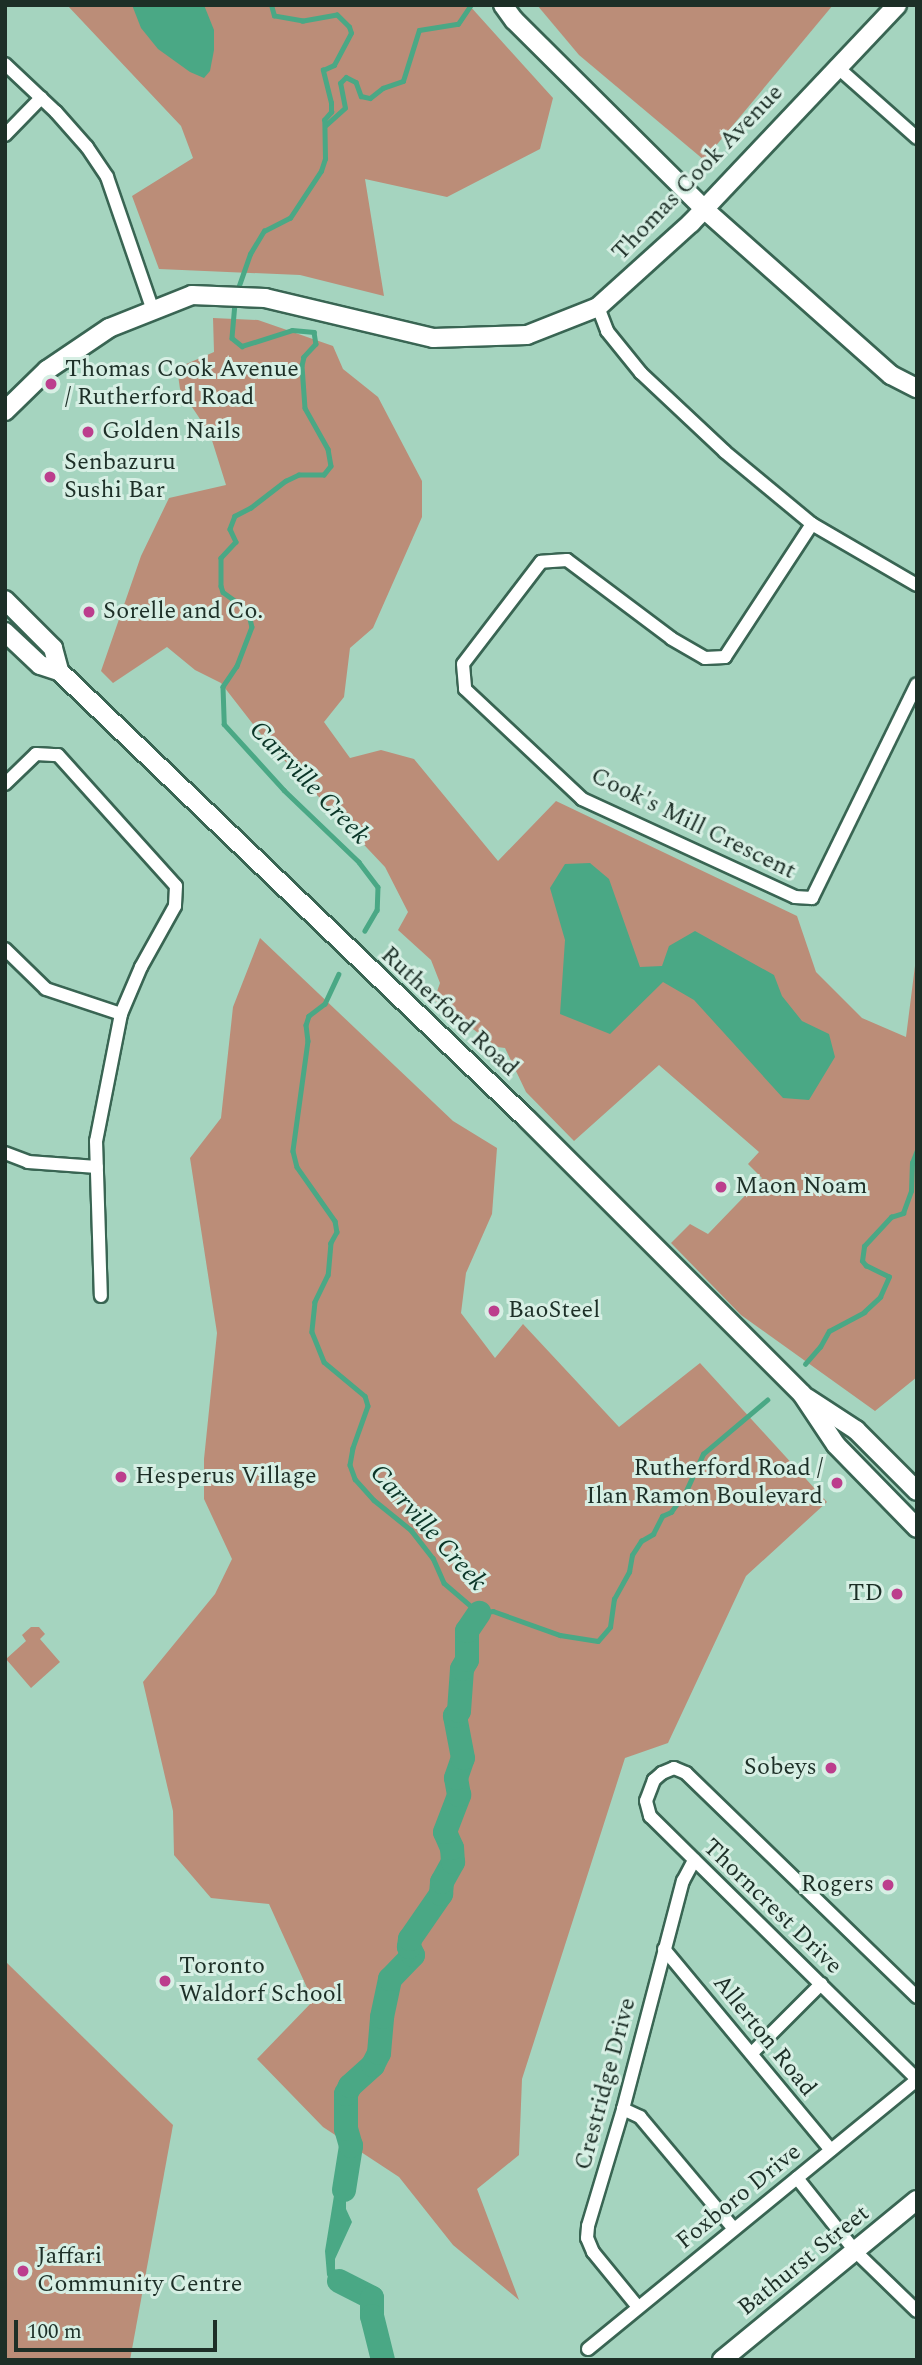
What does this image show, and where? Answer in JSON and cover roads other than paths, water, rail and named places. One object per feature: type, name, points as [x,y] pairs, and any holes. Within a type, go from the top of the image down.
[{"type":"main road","points":[[503,5],[513,20],[704,209],[891,375],[917,388]]},
{"type":"main road","name":"Thomas Cook Avenue","points":[[5,411],[47,370],[110,328],[152,308],[192,295],[265,298],[360,323],[433,338],[527,335],[597,307],[704,209],[836,66],[897,5]]},
{"type":"main road","name":"Rutherford Road","points":[[5,600],[53,648],[60,671]]},
{"type":"main road","name":"Rutherford Road","points":[[5,632],[40,665],[60,671],[527,1119],[802,1394],[856,1430],[914,1483]]},
{"type":"main road","name":"Rutherford Road","points":[[802,1394],[835,1445],[917,1528]]},
{"type":"main road","points":[[892,1502],[914,1483]]},
{"type":"main road","name":"Bathurst Street","points":[[722,2360],[917,2200]]},
{"type":"street","points":[[5,64],[87,147],[107,177],[152,308]]},
{"type":"street","points":[[836,66],[917,138]]},
{"type":"street","points":[[5,135],[41,98]]},
{"type":"street","points":[[597,307],[607,331],[641,373],[725,452],[813,524],[917,585]]},
{"type":"street","name":"Cook's Mill Crescent","points":[[813,524],[725,657],[705,658],[671,638],[567,560],[541,562],[463,664],[465,689],[582,799],[795,897],[812,898],[917,684]]},
{"type":"street","points":[[5,784],[36,754],[58,755],[176,886],[175,906],[141,967],[121,1014],[96,1141],[102,1296]]},
{"type":"street","points":[[5,949],[47,989],[121,1014]]},
{"type":"street","points":[[5,1153],[29,1162],[97,1167]]},
{"type":"street","name":"Thorncrest Drive","points":[[917,1997],[686,1773],[674,1768],[654,1780],[646,1801],[650,1816],[917,2080]]},
{"type":"street","name":"Crestridge Drive","points":[[638,2307],[593,2252],[587,2235],[683,1881],[694,1860]]},
{"type":"street","name":"Allerton Road","points":[[664,1949],[831,2150]]},
{"type":"street","points":[[752,2053],[821,1984]]},
{"type":"street","name":"Foxboro Drive","points":[[588,2349],[917,2080]]},
{"type":"street","points":[[623,2109],[640,2117],[733,2228]]},
{"type":"street","points":[[797,2178],[855,2251],[917,2311]]},
{"type":"waterway","name":"Carrville Creek","points":[[236,294],[250,254],[264,231],[290,218],[321,171],[325,159],[324,120],[331,112],[323,70],[334,65],[351,33],[349,27],[337,15],[303,21],[274,16],[271,5]]},
{"type":"waterway","name":"Carrville Creek","points":[[326,125],[345,108],[340,83],[346,77],[356,82],[361,96],[370,98],[383,88],[403,81],[419,30],[458,24],[471,5]]},
{"type":"waterway","name":"Carrville Creek","points":[[235,303],[232,338],[242,346],[292,330],[314,332],[316,344],[304,357],[302,366],[305,408],[328,449],[331,466],[324,475],[299,475],[286,481],[251,508],[235,516],[230,529],[236,542],[221,558],[221,586],[223,592],[248,610],[252,627],[237,666],[223,687],[224,724],[284,790],[359,862],[378,887],[377,910],[365,931]]},
{"type":"waterway","name":"Carrville Creek","points":[[339,974],[325,1004],[309,1016],[306,1025],[308,1041],[293,1151],[297,1167],[335,1221],[337,1232],[331,1243],[328,1275],[315,1302],[312,1332],[324,1362],[365,1396],[368,1406],[353,1448],[350,1465],[355,1479],[374,1500],[411,1530],[433,1558],[444,1583],[479,1613],[493,1611],[560,1635],[598,1641],[610,1627],[614,1599],[629,1572],[632,1555],[641,1541],[653,1534],[662,1516],[671,1512],[685,1493],[703,1454],[767,1400]]},
{"type":"waterway","points":[[805,1364],[820,1347],[829,1331],[864,1312],[880,1297],[889,1277],[866,1266],[862,1261],[864,1246],[891,1217],[903,1213],[911,1191],[912,1163],[917,1150]]},
{"type":"waterway","points":[[344,2190],[351,2146],[346,2129],[346,2094],[350,2086],[373,2065],[379,2053],[382,2017],[390,1979],[413,1955],[409,1947],[410,1939],[441,1894],[442,1882],[453,1862],[452,1848],[445,1832],[459,1795],[456,1778],[463,1758],[455,1716],[459,1711],[462,1669],[467,1660],[467,1631],[479,1613]]},
{"type":"waterway","points":[[339,2281],[372,2298],[372,2316],[383,2360]]},
{"type":"place","name":"Thomas Cook Avenue / Rutherford Road","points":[[51,384]]},
{"type":"place","name":"Golden Nails","points":[[88,432]]},
{"type":"place","name":"Senbazuru Sushi Bar","points":[[50,477]]},
{"type":"place","name":"Sorelle and Co.","points":[[89,612]]},
{"type":"place","name":"Maon Noam","points":[[721,1187]]},
{"type":"place","name":"BaoSteel","points":[[494,1311]]},
{"type":"place","name":"Hesperus Village","points":[[121,1477]]},
{"type":"place","name":"Rutherford Road / Ilan Ramon Boulevard","points":[[837,1483]]},
{"type":"place","name":"TD","points":[[897,1594]]},
{"type":"place","name":"Sobeys","points":[[831,1768]]},
{"type":"place","name":"Rogers","points":[[888,1885]]},
{"type":"place","name":"Toronto Waldorf School","points":[[165,1981]]},
{"type":"place","name":"Jaffari Community Centre","points":[[23,2271]]}]
